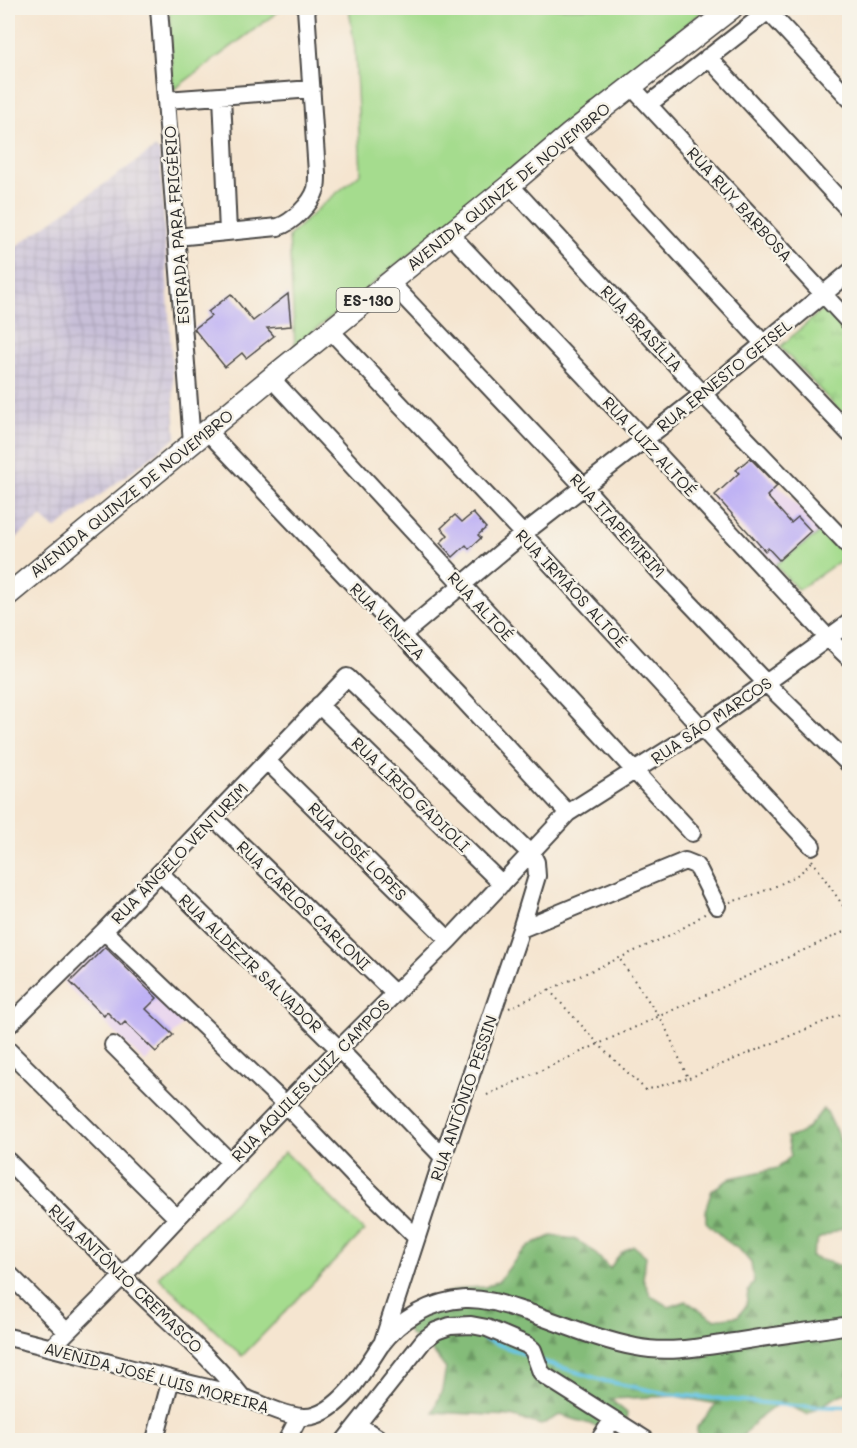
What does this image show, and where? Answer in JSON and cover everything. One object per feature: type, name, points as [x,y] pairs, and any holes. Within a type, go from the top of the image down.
[{"type":"main road","name":"AVENIDA QUINZE DE NOVEMBRO","points":[[8,595],[570,134],[732,8]]},
{"type":"street","name":"ESTRADA PARA FRIGÉRIO","points":[[159,8],[176,237],[200,437]]},
{"type":"street","points":[[176,237],[284,226],[297,216],[315,193],[317,182],[306,8]]},
{"type":"street","points":[[649,104],[770,9],[849,99]]},
{"type":"street","points":[[708,57],[849,211]]},
{"type":"street","name":"RUA RUY BARBOSA","points":[[631,86],[849,323]]},
{"type":"street","points":[[166,100],[312,89]]},
{"type":"street","points":[[222,96],[228,232]]},
{"type":"street","points":[[570,134],[849,434]]},
{"type":"street","name":"RUA BRASÍLIA","points":[[510,185],[703,394],[849,547]]},
{"type":"street","name":"RUA LUIZ ALTOÉ","points":[[450,234],[849,659]]},
{"type":"street","name":"RUA ERNESTO GEISEL","points":[[402,635],[523,534],[703,394],[849,272]]},
{"type":"street","name":"RUA ITAPEMIRIM","points":[[390,282],[584,487],[660,572],[766,683],[849,765]]},
{"type":"street","name":"RUA IRMÃOS ALTOÉ","points":[[330,330],[523,534],[812,853]]},
{"type":"street","name":"RUA ALTOÉ","points":[[271,378],[692,833]]},
{"type":"street","name":"RUA VENEZA","points":[[200,437],[402,635],[568,813]]},
{"type":"street","name":"RUA SÃO MARCOS","points":[[568,813],[702,729],[849,622]]},
{"type":"street","name":"RUA ÂNGELO VENTURIM","points":[[8,1026],[104,931],[347,677],[530,853]]},
{"type":"street","name":"RUA LÍRIO GADIOLI","points":[[319,705],[502,884]]},
{"type":"street","name":"RUA JOSÉ LOPES","points":[[267,761],[448,940]]},
{"type":"street","name":"RUA AQUILES LUIZ CAMPOS","points":[[51,1348],[123,1276],[339,1049],[448,940],[568,813]]},
{"type":"street","name":"RUA CARLOS CARLONI","points":[[213,817],[394,994]]},
{"type":"street","name":"RUA ANTÔNIO PESSIN","points":[[382,1344],[537,876],[536,862],[530,853]]},
{"type":"street","points":[[521,929],[685,861],[695,865],[699,870],[717,906]]},
{"type":"street","name":"RUA ALDEZIR SALVADOR","points":[[160,873],[339,1049],[443,1157]]},
{"type":"street","points":[[104,931],[286,1105],[416,1237]]},
{"type":"street","points":[[113,1045],[230,1162]]},
{"type":"street","points":[[8,1050],[177,1218]]},
{"type":"street","name":"RUA ANTÔNIO CREMASCO","points":[[8,1161],[221,1371],[242,1397]]},
{"type":"street","points":[[8,1273],[67,1332]]},
{"type":"street","points":[[287,1440],[303,1417],[316,1415],[342,1399],[382,1344],[400,1324],[429,1306],[448,1300],[483,1300],[615,1342],[638,1348],[660,1350],[849,1325]]},
{"type":"street","points":[[345,1440],[424,1340],[436,1330],[450,1326],[471,1325],[487,1328],[527,1345],[536,1357],[544,1376],[646,1440]]},
{"type":"street","name":"AVENIDA JOSÉ LUIS MOREIRA","points":[[8,1337],[242,1397],[303,1417]]},
{"type":"street","points":[[155,1440],[171,1379]]},
{"type":"street","points":[[599,1440],[613,1419]]},
{"type":"street","points":[[358,1425],[381,1440]]},
{"type":"path","points":[[492,1014],[670,935],[717,906],[769,889],[798,874],[810,864],[812,853]]},
{"type":"path","points":[[812,853],[849,916]]},
{"type":"path","points":[[487,1095],[849,929]]},
{"type":"path","points":[[619,958],[663,1022],[688,1078]]},
{"type":"path","points":[[549,990],[598,1044],[646,1090],[688,1078],[849,1011]]},
{"type":"shaded area","points":[[155,148],[160,152],[176,438],[55,529],[42,517],[8,545],[8,252]]},
{"type":"shaded area","points":[[751,457],[847,556],[798,590],[710,495]]},
{"type":"shaded area","points":[[104,941],[185,1022],[145,1062],[63,982]]},
{"type":"green space","points":[[169,8],[283,8],[173,90]]},
{"type":"green space","points":[[349,8],[707,8],[421,245],[295,346],[289,236],[361,173],[355,50]]},
{"type":"green space","points":[[824,308],[849,335],[849,421],[780,347]]},
{"type":"green space","points":[[822,531],[847,556],[798,590],[775,565]]},
{"type":"green space","points":[[823,1109],[827,1112],[842,1144],[849,1166],[849,1214],[843,1228],[818,1239],[811,1257],[849,1268],[849,1392],[807,1414],[780,1402],[756,1421],[739,1440],[697,1440],[697,1427],[717,1404],[675,1396],[610,1399],[627,1413],[625,1428],[607,1432],[560,1415],[541,1425],[511,1416],[433,1412],[442,1390],[446,1369],[427,1344],[410,1335],[404,1323],[443,1294],[464,1288],[485,1287],[499,1281],[519,1255],[534,1243],[552,1236],[574,1239],[590,1248],[610,1269],[620,1255],[634,1246],[646,1256],[643,1279],[651,1296],[669,1307],[686,1301],[714,1319],[738,1316],[746,1306],[748,1292],[754,1281],[751,1263],[741,1251],[706,1222],[706,1208],[712,1190],[731,1178],[778,1168],[791,1156],[787,1137],[803,1131]]},
{"type":"green space","points":[[285,1152],[364,1231],[242,1356],[158,1277]]},
{"type":"building","points":[[231,294],[253,321],[288,294],[291,326],[267,328],[274,336],[246,358],[242,353],[225,367],[194,329],[211,316],[208,312]]},
{"type":"building","points":[[750,458],[777,486],[767,496],[791,523],[798,517],[811,531],[779,560],[768,548],[765,551],[715,495],[739,473],[736,470]]},
{"type":"building","points":[[473,513],[486,528],[478,535],[481,538],[469,549],[466,545],[453,557],[440,543],[448,535],[441,528],[455,515],[462,522]]},
{"type":"building","points":[[105,947],[157,998],[146,1009],[173,1035],[156,1052],[125,1022],[121,1026],[107,1012],[104,1016],[70,982]]},
{"type":"waterway","points":[[484,1339],[529,1356]]},
{"type":"waterway","points":[[541,1361],[605,1381],[668,1394],[796,1406],[850,1407]]}]
